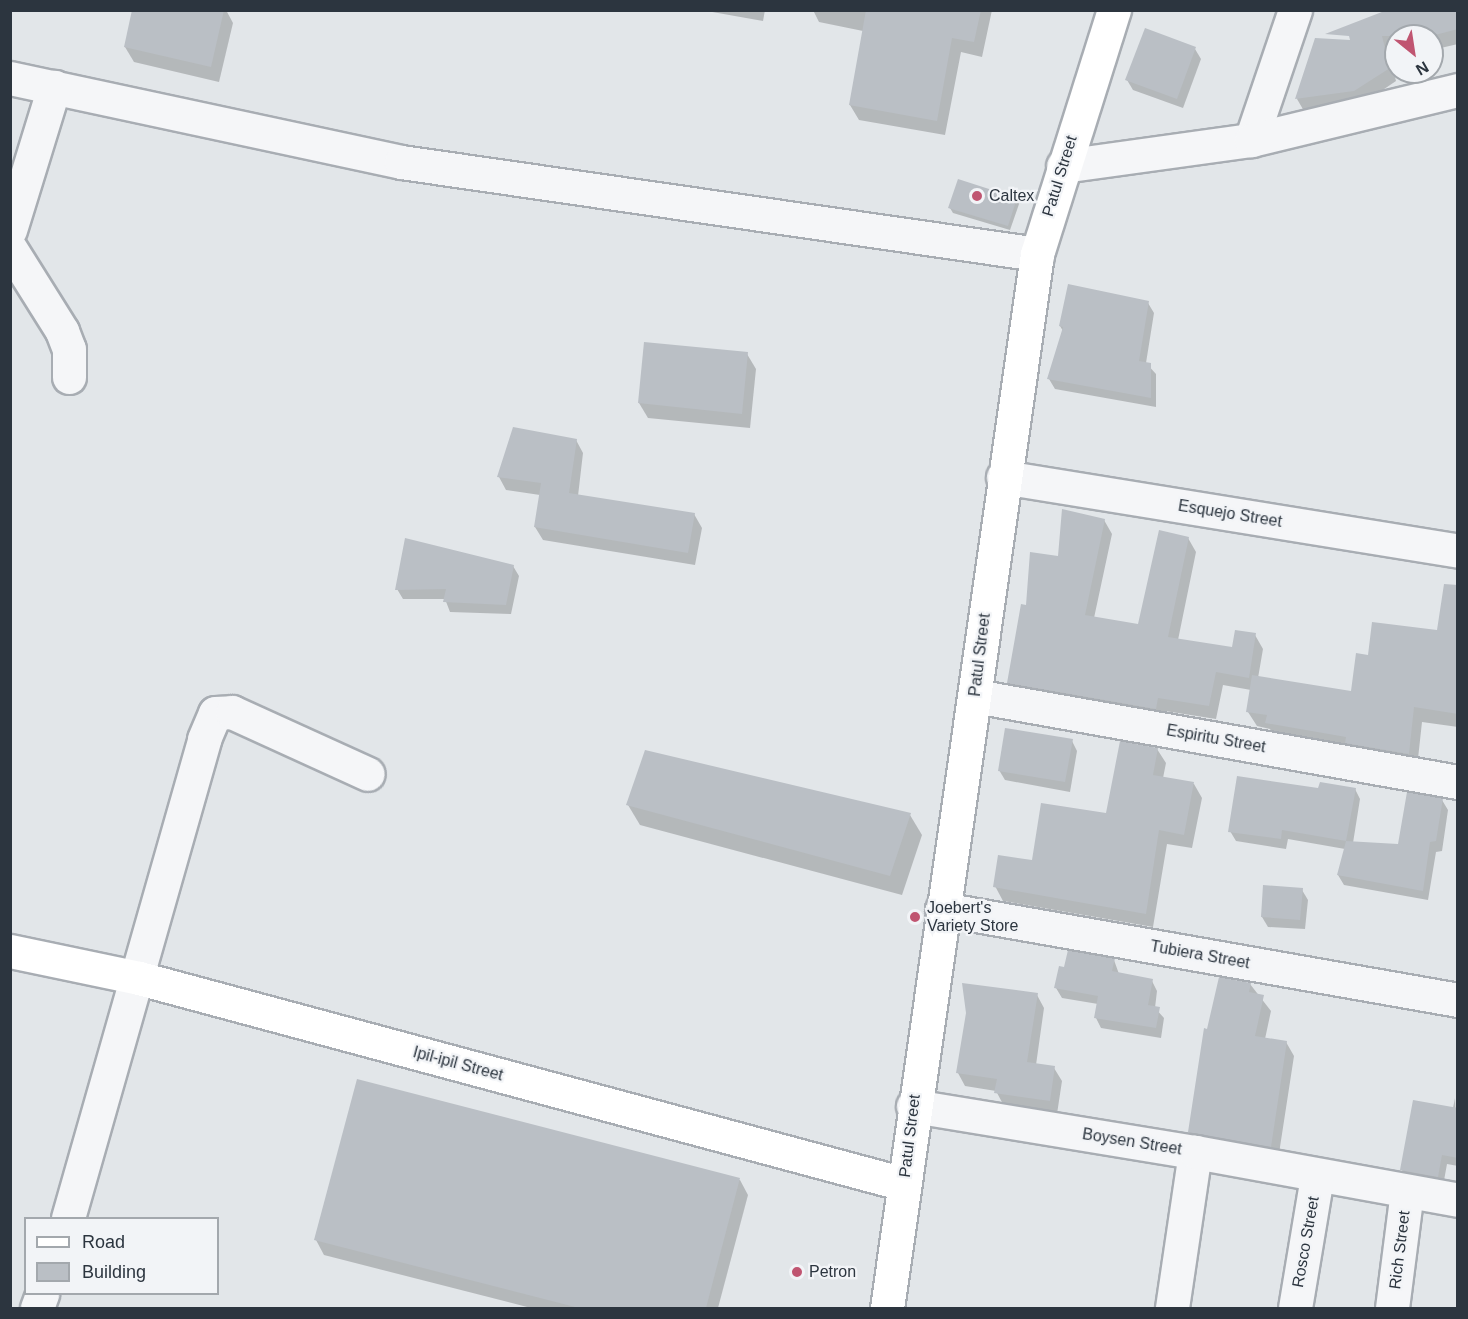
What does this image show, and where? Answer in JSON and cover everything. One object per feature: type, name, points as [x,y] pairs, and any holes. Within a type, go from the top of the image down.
[{"type":"main road","name":"Patul Street","points":[[887,1308],[913,1106],[975,696],[1003,477],[1037,254],[1114,10]]},
{"type":"main road","name":"Ipil-ipil Street","points":[[10,951],[139,978],[904,1184]]},
{"type":"street","points":[[1251,140],[1295,10]]},
{"type":"street","points":[[10,78],[401,162],[1037,254]]},
{"type":"street","points":[[10,230],[54,87]]},
{"type":"street","points":[[1063,166],[1251,140],[1458,90]]},
{"type":"street","points":[[10,248],[62,331],[69,349],[69,376]]},
{"type":"street","name":"Esquejo Street","points":[[1003,477],[1458,551]]},
{"type":"street","name":"Espiritu Street","points":[[975,696],[1458,782]]},
{"type":"street","points":[[68,1217],[139,978],[204,739],[215,713],[232,712],[368,774]]},
{"type":"street","name":"Tubiera Street","points":[[942,909],[1458,1000]]},
{"type":"street","name":"Boysen Street","points":[[913,1106],[1195,1152],[1172,1308]]},
{"type":"street","points":[[1195,1152],[1458,1200]]},
{"type":"street","name":"Rosco Street","points":[[1295,1308],[1317,1176]]},
{"type":"street","name":"Rich Street","points":[[1392,1308],[1407,1191]]},
{"type":"building","points":[[132,10],[224,10],[211,67],[124,47]]},
{"type":"building","points":[[866,10],[981,10],[974,42],[952,38],[937,121],[849,105]]},
{"type":"building","points":[[1387,10],[1458,10],[1458,29],[1444,33],[1444,24],[1384,24],[1384,36],[1382,36],[1384,72],[1354,91],[1295,99],[1315,38],[1350,40],[1349,36],[1325,34]]},
{"type":"building","points":[[1145,28],[1196,47],[1177,99],[1125,80]]},
{"type":"building","points":[[958,179],[1017,198],[1008,226],[948,208]]},
{"type":"building","points":[[1068,284],[1149,301],[1139,361],[1151,363],[1151,398],[1047,379],[1063,327],[1059,326]]},
{"type":"building","points":[[644,342],[748,352],[742,414],[638,403]]},
{"type":"building","points":[[513,427],[577,439],[569,493],[695,513],[688,553],[534,527],[541,483],[497,477]]},
{"type":"building","points":[[1062,509],[1105,519],[1085,615],[1138,624],[1159,530],[1189,537],[1168,637],[1232,647],[1235,630],[1256,633],[1249,678],[1216,672],[1209,706],[1158,698],[1156,709],[1007,683],[1021,604],[1026,605],[1030,552],[1058,556]]},
{"type":"building","points":[[405,538],[514,565],[506,605],[443,602],[446,589],[395,590]]},
{"type":"building","points":[[1444,584],[1458,585],[1458,714],[1414,707],[1409,754],[1345,743],[1346,737],[1265,723],[1267,715],[1246,712],[1252,675],[1351,691],[1356,653],[1368,655],[1372,622],[1437,630]]},
{"type":"building","points":[[1005,728],[1073,739],[1065,782],[998,771]]},
{"type":"building","points":[[1120,741],[1158,748],[1153,775],[1194,782],[1184,835],[1159,830],[1146,914],[993,887],[998,855],[1032,860],[1041,803],[1106,813]]},
{"type":"building","points":[[645,750],[911,813],[890,876],[626,805]]},
{"type":"building","points":[[1237,776],[1318,788],[1320,782],[1356,788],[1346,841],[1282,830],[1281,839],[1228,832]]},
{"type":"building","points":[[1407,792],[1443,798],[1436,841],[1430,842],[1423,891],[1337,875],[1346,841],[1398,844]]},
{"type":"building","points":[[1263,885],[1303,888],[1300,920],[1261,917]]},
{"type":"building","points":[[1068,950],[1115,958],[1112,971],[1153,979],[1148,1005],[1160,1007],[1156,1028],[1094,1018],[1098,996],[1054,988],[1059,966],[1064,967]]},
{"type":"building","points":[[1219,977],[1251,983],[1249,992],[1264,995],[1255,1036],[1287,1041],[1271,1147],[1188,1132],[1204,1028],[1207,1029]]},
{"type":"building","points":[[962,983],[1038,993],[1027,1062],[1055,1066],[1050,1101],[994,1093],[997,1079],[956,1073],[966,1013]]},
{"type":"building","points":[[357,1079],[740,1178],[706,1308],[579,1308],[314,1240]]},
{"type":"building","points":[[1413,1100],[1458,1108],[1458,1158],[1442,1155],[1438,1177],[1400,1170]]},
{"type":"place","name":"Caltex","points":[[977,196]]},
{"type":"place","name":"Joebert's Variety Store","points":[[915,917]]},
{"type":"place","name":"Petron","points":[[797,1272]]}]
